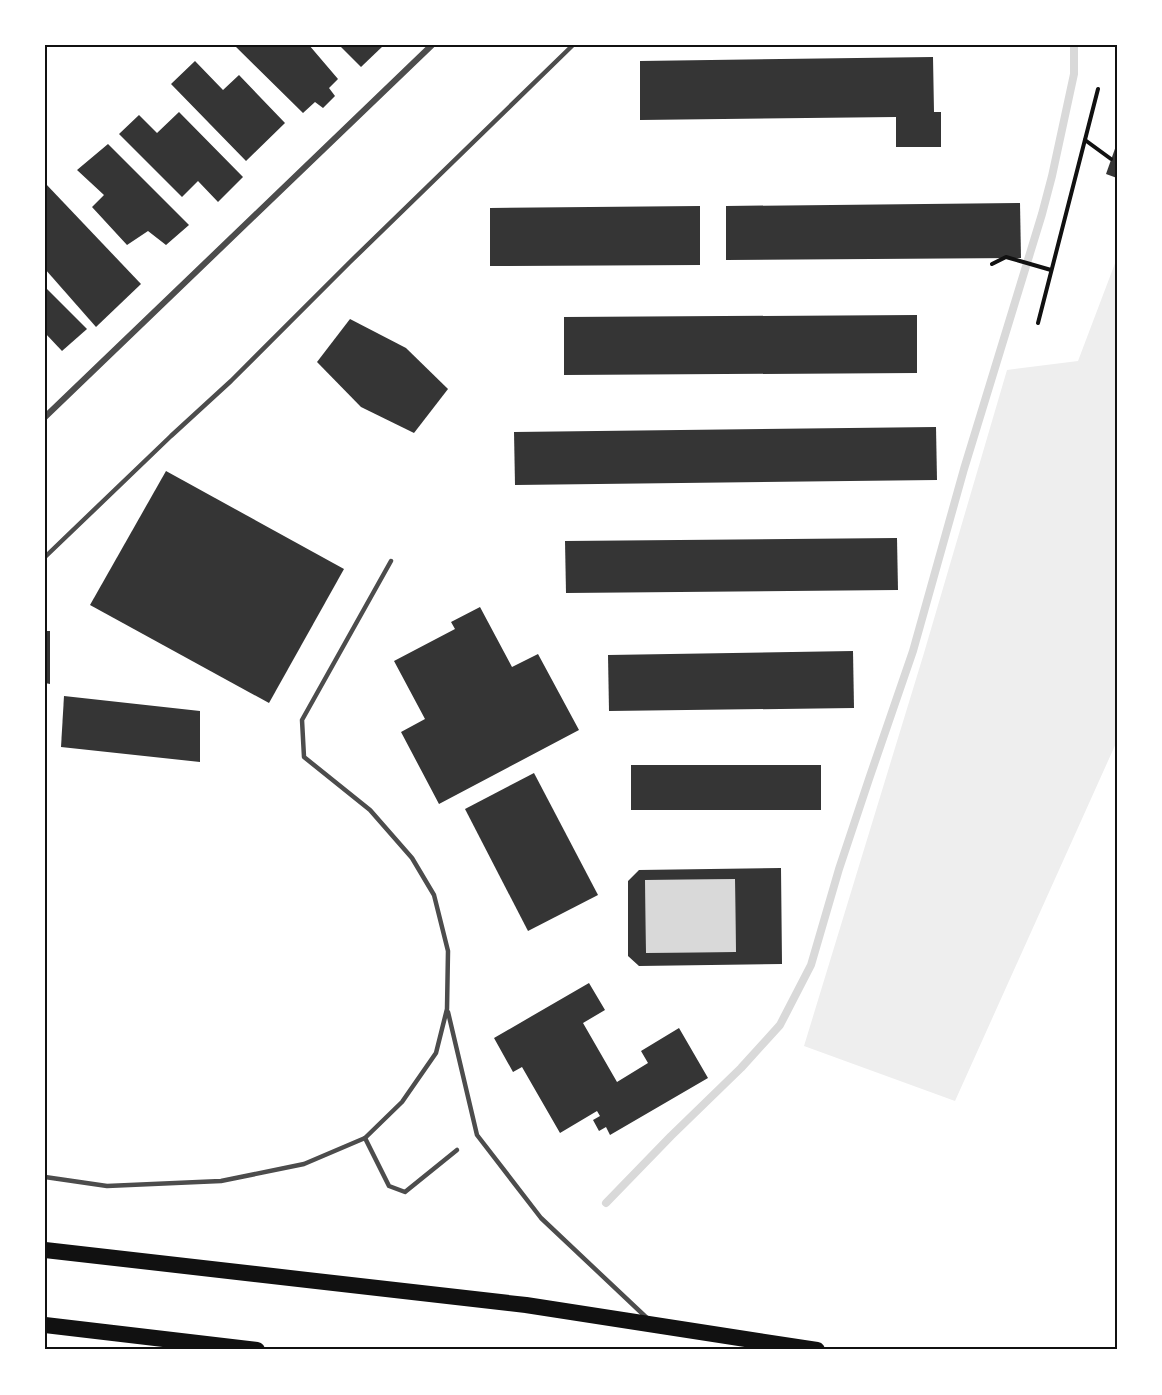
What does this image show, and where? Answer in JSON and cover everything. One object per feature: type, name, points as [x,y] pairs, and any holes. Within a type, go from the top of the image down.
[{"type":"highway","points":[[45,1250],[526,1305],[817,1350]]},
{"type":"highway","points":[[45,1325],[257,1350]]},
{"type":"street","points":[[45,417],[432,45]]},
{"type":"lane","points":[[45,557],[231,381],[573,45]]},
{"type":"lane","points":[[45,1177],[107,1186],[221,1181],[304,1164],[365,1138],[402,1102],[436,1053],[447,1009],[448,951],[435,895],[412,858],[370,810],[304,757],[302,720],[391,561]]},
{"type":"lane","points":[[447,1009],[477,1135],[541,1218],[655,1325]]},
{"type":"lane","points":[[365,1138],[389,1186],[405,1192],[457,1150]]},
{"type":"path","points":[[1038,323],[1098,89]]},
{"type":"path","points":[[1085,140],[1111,159]]},
{"type":"path","points":[[992,264],[1006,257],[1052,270]]},
{"type":"shaded area","points":[[1117,258],[1117,741],[955,1101],[804,1046],[924,653],[1007,370],[1078,361]]},
{"type":"shaded area","points":[[735,879],[736,952],[646,953],[645,880]]},
{"type":"building","points":[[234,45],[309,45],[338,79],[329,88],[335,96],[323,108],[315,102],[303,113]]},
{"type":"building","points":[[339,45],[384,45],[361,67]]},
{"type":"building","points":[[933,57],[934,112],[941,112],[941,147],[896,147],[896,117],[640,120],[640,61]]},
{"type":"building","points":[[195,61],[223,90],[239,75],[285,123],[246,161],[171,84]]},
{"type":"building","points":[[179,112],[243,177],[218,202],[198,181],[182,197],[119,134],[139,115],[157,133]]},
{"type":"building","points":[[1117,143],[1117,178],[1106,174]]},
{"type":"building","points":[[108,144],[189,225],[166,245],[148,231],[127,245],[92,207],[104,195],[77,170]]},
{"type":"building","points":[[45,183],[141,284],[96,327],[45,269]]},
{"type":"building","points":[[1020,203],[1021,258],[726,260],[726,206]]},
{"type":"building","points":[[700,206],[700,265],[490,266],[490,208]]},
{"type":"building","points":[[45,287],[87,329],[62,351],[45,333]]},
{"type":"building","points":[[917,315],[917,373],[564,375],[564,317]]},
{"type":"building","points":[[350,319],[406,348],[448,389],[414,433],[361,407],[317,362]]},
{"type":"building","points":[[936,427],[937,480],[515,485],[514,432]]},
{"type":"building","points":[[166,471],[344,569],[269,703],[90,605]]},
{"type":"building","points":[[897,538],[898,590],[566,593],[565,541]]},
{"type":"building","points":[[480,607],[512,667],[538,654],[579,730],[439,804],[401,732],[425,719],[394,661],[455,629],[451,622]]},
{"type":"building","points":[[45,631],[50,631],[50,684],[45,683]]},
{"type":"building","points":[[853,651],[854,708],[609,711],[608,655]]},
{"type":"building","points":[[64,696],[200,711],[200,762],[61,747]]},
{"type":"building","points":[[631,765],[821,765],[821,810],[631,810]]},
{"type":"building","points":[[534,773],[598,895],[528,931],[465,809]]},
{"type":"building","points":[[781,868],[782,964],[639,966],[628,956],[628,881],[639,870]],"holes":[[[735,879],[736,952],[646,953],[645,880]]]},
{"type":"building","points":[[589,983],[605,1010],[583,1023],[617,1082],[648,1063],[641,1051],[679,1028],[708,1078],[610,1135],[606,1127],[599,1131],[593,1120],[600,1116],[597,1111],[560,1133],[522,1067],[513,1072],[494,1038]]},
{"type":"waterway","points":[[606,1203],[741,1068],[780,1025],[811,965],[839,869],[913,651],[964,469],[1042,214],[1074,74],[1074,45]]}]
